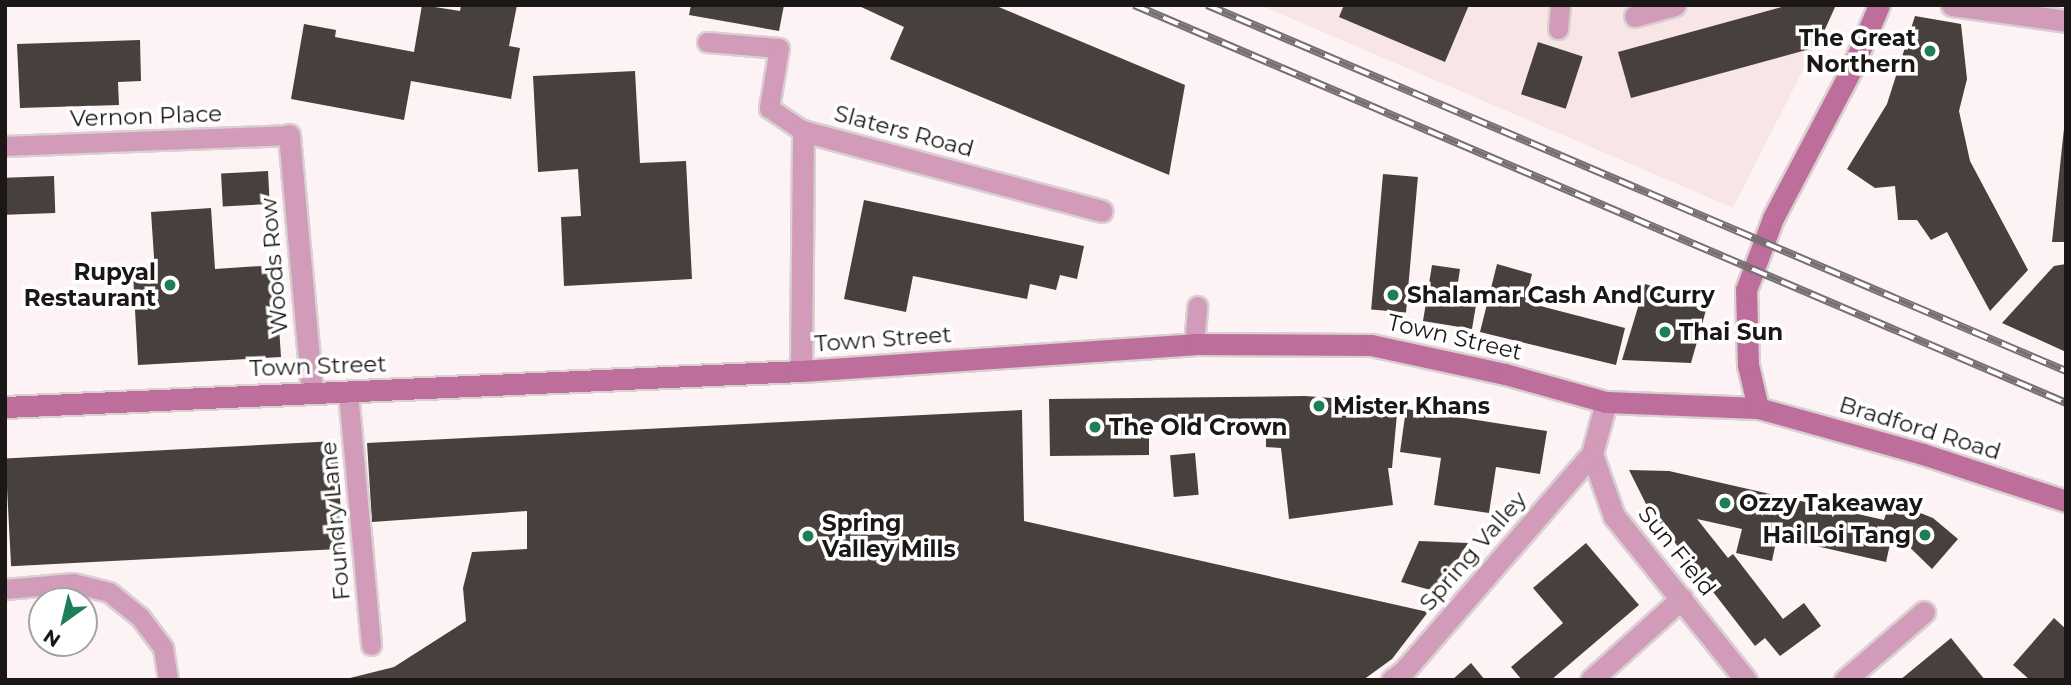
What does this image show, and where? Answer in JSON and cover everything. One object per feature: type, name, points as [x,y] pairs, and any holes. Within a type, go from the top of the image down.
[{"type":"main road","points":[[1758,408],[1748,365],[1746,290],[1773,218],[1853,66],[1879,5]]},
{"type":"main road","name":"Town Street","points":[[5,407],[801,371],[1194,344],[1371,345],[1505,374],[1606,402],[1758,408]]},
{"type":"main road","name":"Bradford Road","points":[[1758,408],[1923,454],[2066,501]]},
{"type":"street","points":[[1635,16],[1675,5]]},
{"type":"street","points":[[1952,5],[2066,21]]},
{"type":"street","name":"Slaters Road","points":[[801,371],[803,131],[1101,211]]},
{"type":"street","name":"Woods Row","points":[[289,135],[312,392]]},
{"type":"street","points":[[1592,454],[1606,402]]},
{"type":"street","name":"Sun Field","points":[[1592,454],[1614,516],[1746,680]]},
{"type":"street","name":"Spring Valley","points":[[1392,680],[1403,672],[1592,454]]},
{"type":"street","points":[[1591,680],[1682,598]]},
{"type":"street","points":[[1845,680],[1924,612]]},
{"type":"lane","points":[[1558,29],[1560,5]]},
{"type":"lane","points":[[707,42],[779,48],[769,108],[803,131]]},
{"type":"lane","name":"Vernon Place","points":[[5,146],[289,135]]},
{"type":"lane","points":[[1194,344],[1197,306]]},
{"type":"lane","name":"Foundry Lane","points":[[348,392],[371,645]]},
{"type":"lane","points":[[5,589],[73,583],[110,593],[139,617],[163,648],[168,680]]},
{"type":"shaded area","points":[[1260,5],[1836,5],[1733,208]]},
{"type":"building","points":[[422,5],[460,11],[461,5],[517,5],[509,46],[520,48],[511,99],[411,81],[404,120],[291,99],[304,24],[336,30],[335,37],[414,52]]},
{"type":"building","points":[[691,5],[784,5],[779,31],[689,15]]},
{"type":"building","points":[[857,5],[994,5],[1185,85],[1169,175],[890,59],[904,27]]},
{"type":"building","points":[[1344,5],[1469,5],[1445,62],[1339,17]]},
{"type":"building","points":[[1789,5],[1836,5],[1817,47],[1631,98],[1618,52]]},
{"type":"building","points":[[1915,16],[1961,24],[1967,79],[1959,111],[1970,161],[2028,270],[1990,311],[1947,232],[1931,240],[1917,220],[1898,220],[1895,186],[1875,188],[1847,169],[1887,104]]},
{"type":"building","points":[[140,40],[141,81],[118,82],[119,105],[20,108],[17,44]]},
{"type":"building","points":[[1538,42],[1583,57],[1566,109],[1521,94]]},
{"type":"building","points":[[635,71],[640,163],[686,161],[692,279],[564,286],[561,217],[581,216],[578,169],[538,172],[533,76]]},
{"type":"building","points":[[2064,129],[2066,242],[2052,242],[2062,147]]},
{"type":"building","points":[[268,171],[270,204],[223,206],[221,173]]},
{"type":"building","points":[[1383,174],[1418,177],[1406,313],[1371,309]]},
{"type":"building","points":[[54,176],[55,213],[6,215],[5,178]]},
{"type":"building","points":[[864,200],[1084,246],[1077,279],[1060,275],[1056,290],[1030,284],[1027,299],[913,276],[906,312],[844,299]]},
{"type":"building","points":[[211,208],[215,269],[275,265],[281,357],[138,365],[133,273],[155,272],[151,212]]},
{"type":"building","points":[[1497,264],[1532,274],[1525,302],[1625,328],[1616,365],[1480,332]]},
{"type":"building","points":[[2066,264],[2066,352],[2002,323],[2054,266]]},
{"type":"building","points":[[1432,265],[1460,269],[1457,289],[1478,293],[1472,329],[1423,321]]},
{"type":"building","name":"Thai Sun","points":[[1645,284],[1708,303],[1691,363],[1622,360]]},
{"type":"building","points":[[1305,396],[1398,403],[1392,468],[1388,468],[1393,505],[1289,519],[1281,448],[1266,447],[1266,421],[1149,422],[1149,455],[1050,456],[1049,399]]},
{"type":"building","points":[[1406,409],[1547,431],[1540,474],[1496,467],[1489,513],[1434,505],[1441,458],[1400,452]]},
{"type":"building","name":"Spring Valley Mills","points":[[1022,410],[1024,521],[1428,612],[1392,659],[1363,680],[342,680],[394,667],[466,621],[463,588],[472,552],[527,549],[527,511],[372,522],[367,443]]},
{"type":"building","points":[[337,441],[343,549],[11,566],[5,458]]},
{"type":"building","points":[[1195,453],[1199,495],[1174,497],[1170,455]]},
{"type":"building","points":[[1629,470],[1669,471],[1884,520],[1890,501],[1933,518],[1958,539],[1932,569],[1893,531],[1886,562],[1777,537],[1772,561],[1736,553],[1742,529],[1697,519],[1728,558],[1733,554],[1783,619],[1804,603],[1821,626],[1780,656],[1765,638],[1755,646],[1648,508]]},
{"type":"building","points":[[1419,541],[1468,543],[1438,592],[1401,582]]},
{"type":"building","points":[[1586,543],[1639,605],[1551,680],[1522,680],[1511,667],[1563,623],[1533,588]]},
{"type":"building","points":[[2054,618],[2066,629],[2066,680],[2030,680],[2013,665]]},
{"type":"building","points":[[1951,638],[1985,680],[1900,680]]},
{"type":"building","points":[[1471,663],[1485,680],[1452,680]]},
{"type":"railway","points":[[1134,5],[2066,403]]},
{"type":"railway","points":[[1207,5],[2066,371]]},
{"type":"place","name":"The Great Northern","points":[[1930,51]]},
{"type":"place","name":"Rupyal Restaurant","points":[[170,285]]},
{"type":"place","name":"Shalamar Cash And Curry","points":[[1393,295]]},
{"type":"place","name":"Thai Sun","points":[[1665,332]]},
{"type":"place","name":"Mister Khans","points":[[1319,406]]},
{"type":"place","name":"The Old Crown","points":[[1095,427]]},
{"type":"place","name":"Ozzy Takeaway","points":[[1725,503]]},
{"type":"place","name":"Hai Loi Tang","points":[[1925,535]]},
{"type":"place","name":"Spring Valley Mills","points":[[808,536]]}]
